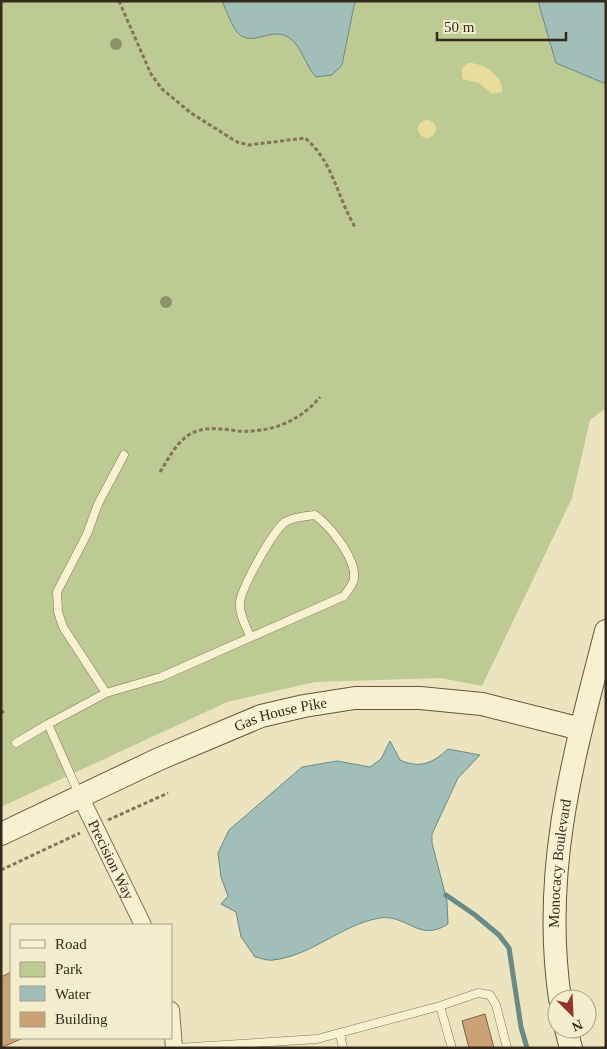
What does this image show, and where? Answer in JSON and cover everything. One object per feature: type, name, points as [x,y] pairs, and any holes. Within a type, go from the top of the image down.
[{"type":"main road","name":"Monocacy Boulevard","points":[[559,989],[553,921],[555,867],[570,771],[606,631]]},
{"type":"main road","name":"Monocacy Boulevard","points":[[580,729],[606,684]]},
{"type":"main road","name":"Gas House Pike","points":[[1,834],[159,759],[261,716],[304,706],[355,698],[420,698],[482,704],[580,729]]},
{"type":"street","name":"Precision Way","points":[[80,796],[143,924]]},
{"type":"street","points":[[172,1020],[175,1048]]},
{"type":"lane","points":[[106,693],[63,627],[58,612],[57,592],[87,534],[98,504],[124,455]]},
{"type":"lane","points":[[16,743],[106,693],[161,678],[250,636],[344,596],[354,580],[352,565],[330,526],[316,515],[302,516],[285,522],[261,557],[240,602],[242,618],[250,636]]},
{"type":"lane","points":[[48,724],[80,796]]},
{"type":"lane","points":[[175,1048],[317,1039],[440,1006],[478,993],[490,995],[496,1005],[507,1048]]},
{"type":"lane","points":[[440,1006],[452,1048]]},
{"type":"lane","points":[[340,1034],[343,1048]]},
{"type":"path","points":[[119,1],[151,74],[162,89],[191,113],[237,142],[249,145],[305,138],[317,147],[328,165],[347,213],[355,227]]},
{"type":"path","points":[[160,472],[176,446],[192,433],[209,428],[247,432],[271,429],[308,411],[320,397]]},
{"type":"green space","points":[[1,1],[580,1],[606,44],[606,408],[590,420],[572,498],[482,686],[441,678],[315,682],[227,702],[1,807]]},
{"type":"sand","points":[[469,63],[480,65],[492,72],[500,81],[502,92],[492,94],[479,83],[462,79],[462,68]]},
{"type":"sand","points":[[427,120],[433,123],[436,129],[433,135],[427,138],[421,135],[418,129],[421,123]]},
{"type":"water","points":[[222,1],[355,1],[342,65],[332,75],[316,77],[297,45],[288,37],[274,34],[246,38],[240,35],[233,26]]},
{"type":"water","points":[[538,1],[606,1],[606,84],[556,63]]},
{"type":"water","points":[[390,741],[400,760],[407,763],[426,763],[437,758],[448,749],[480,755],[458,778],[432,834],[432,843],[447,901],[448,924],[429,931],[398,920],[380,918],[366,921],[301,953],[271,960],[255,957],[241,937],[236,912],[221,904],[228,896],[221,877],[218,853],[229,830],[302,767],[337,761],[370,767],[381,759]]},
{"type":"building","points":[[10,972],[10,1039],[21,1039],[1,1048],[1,977]]},
{"type":"building","points":[[485,1014],[494,1048],[469,1048],[462,1021]]},
{"type":"waterway","points":[[446,895],[475,915],[499,935],[509,948],[521,1027],[527,1048]]}]
